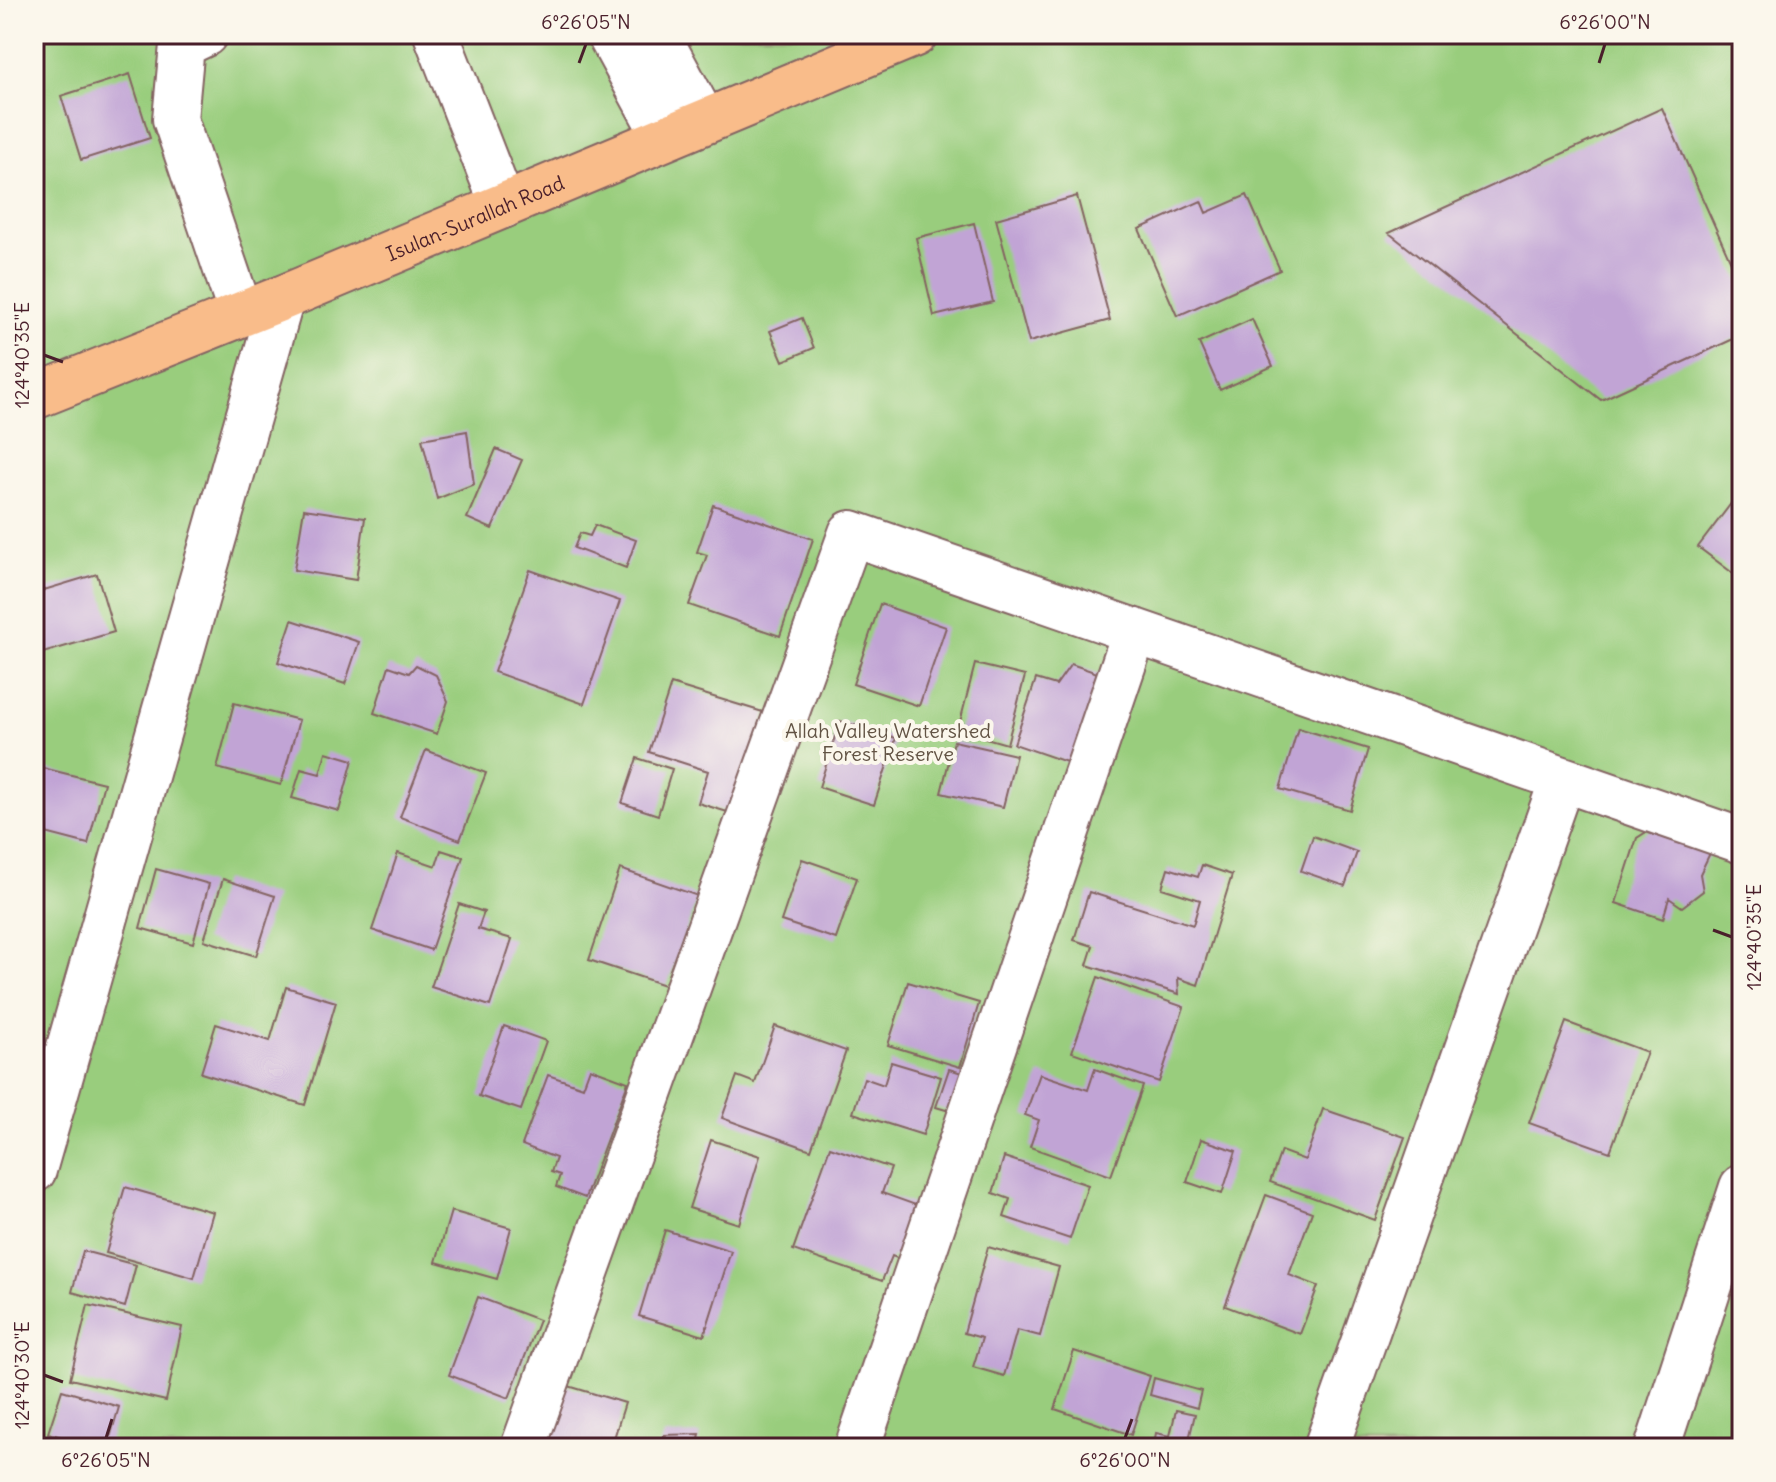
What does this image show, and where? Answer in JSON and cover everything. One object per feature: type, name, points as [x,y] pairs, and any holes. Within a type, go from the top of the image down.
[{"type":"highway","name":"Isulan-Surallah Road","points":[[34,397],[282,298],[915,34]]},
{"type":"street","points":[[205,34],[182,45],[175,119],[241,314]]},
{"type":"street","points":[[609,34],[685,129]]},
{"type":"street","points":[[657,34],[685,129]]},
{"type":"street","points":[[450,38],[503,206]]},
{"type":"street","points":[[34,1170],[282,298]]},
{"type":"street","points":[[523,1448],[851,533],[1742,841]]},
{"type":"street","points":[[857,1448],[1135,631]]},
{"type":"street","points":[[1326,1448],[1562,780]]},
{"type":"street","points":[[1657,1448],[1742,1187]]},
{"type":"green space","name":"Allah Valley Watershed Forest Reserve","points":[[34,34],[1742,34],[1742,1448],[34,1448]]},
{"type":"building","points":[[130,74],[150,138],[81,160],[61,96]]},
{"type":"building","points":[[1662,108],[1742,287],[1742,335],[1601,400],[1389,233]]},
{"type":"building","points":[[1247,195],[1280,270],[1177,316],[1139,229],[1201,201],[1206,213]]},
{"type":"building","points":[[1077,196],[1110,320],[1029,342],[996,219]]},
{"type":"building","points":[[974,223],[993,302],[934,316],[916,238]]},
{"type":"building","points":[[802,318],[814,348],[783,361],[770,331]]},
{"type":"building","points":[[1252,319],[1273,366],[1220,390],[1199,343]]},
{"type":"building","points":[[467,431],[474,484],[437,499],[422,439]]},
{"type":"building","points":[[496,449],[522,460],[492,529],[467,518]]},
{"type":"building","points":[[1742,489],[1742,580],[1698,547]]},
{"type":"building","points":[[713,505],[813,539],[780,636],[689,605],[707,555],[697,552]]},
{"type":"building","points":[[304,509],[365,518],[356,580],[294,570]]},
{"type":"building","points":[[595,525],[636,540],[626,568],[574,548],[580,533],[590,536]]},
{"type":"building","points":[[530,570],[620,601],[584,704],[494,672]]},
{"type":"building","points":[[97,574],[114,632],[43,653],[34,621],[34,593]]},
{"type":"building","points":[[880,604],[946,627],[919,706],[853,684]]},
{"type":"building","points":[[292,620],[359,642],[345,684],[278,662]]},
{"type":"building","points":[[975,664],[1025,676],[1007,744],[958,730]]},
{"type":"building","points":[[1071,664],[1112,678],[1081,767],[1014,744],[1036,679],[1056,685]]},
{"type":"building","points":[[416,665],[436,675],[448,701],[437,734],[374,713],[389,666],[409,673]]},
{"type":"building","points":[[671,684],[766,713],[734,814],[698,803],[708,771],[649,752]]},
{"type":"building","points":[[234,703],[299,720],[281,785],[217,768]]},
{"type":"building","points":[[840,721],[896,738],[874,805],[819,787]]},
{"type":"building","points":[[1298,728],[1368,749],[1350,810],[1280,789]]},
{"type":"building","points":[[954,741],[1016,755],[1003,807],[941,793]]},
{"type":"building","points":[[426,750],[486,773],[460,840],[400,817]]},
{"type":"building","points":[[326,752],[353,760],[339,811],[292,798],[301,769],[320,774]]},
{"type":"building","points":[[637,758],[672,769],[658,815],[622,803]]},
{"type":"building","points":[[39,767],[104,783],[88,844],[34,830],[34,786]]},
{"type":"building","points":[[1659,824],[1712,849],[1700,874],[1703,891],[1682,907],[1669,898],[1663,919],[1616,903],[1637,838]]},
{"type":"building","points":[[1313,836],[1357,852],[1345,886],[1301,871]]},
{"type":"building","points":[[441,850],[463,857],[431,950],[372,930],[398,853],[436,866]]},
{"type":"building","points":[[802,859],[857,878],[836,939],[781,921]]},
{"type":"building","points":[[1202,865],[1232,875],[1198,985],[1178,978],[1179,994],[1087,965],[1093,946],[1074,940],[1089,892],[1193,925],[1200,900],[1162,888],[1168,868],[1198,877]]},
{"type":"building","points":[[156,869],[209,884],[193,943],[140,928]]},
{"type":"building","points":[[620,869],[698,896],[667,986],[589,960]]},
{"type":"building","points":[[223,879],[275,896],[256,956],[204,940]]},
{"type":"building","points":[[459,904],[484,912],[478,929],[512,939],[490,1006],[431,987]]},
{"type":"building","points":[[1098,977],[1184,1007],[1159,1082],[1072,1052]]},
{"type":"building","points":[[908,982],[979,1003],[960,1067],[888,1045]]},
{"type":"building","points":[[286,987],[336,1002],[305,1105],[201,1073],[216,1024],[270,1041]]},
{"type":"building","points":[[1566,1022],[1647,1052],[1610,1152],[1529,1123]]},
{"type":"building","points":[[504,1026],[546,1041],[521,1110],[479,1096]]},
{"type":"building","points":[[775,1026],[846,1051],[811,1150],[722,1118],[737,1076],[755,1083]]},
{"type":"building","points":[[891,1062],[941,1077],[923,1135],[853,1113],[864,1078],[884,1085]]},
{"type":"building","points":[[590,1068],[628,1082],[585,1198],[556,1187],[560,1175],[551,1172],[556,1158],[522,1145],[548,1075],[583,1087]]},
{"type":"building","points":[[949,1069],[978,1078],[966,1116],[936,1107]]},
{"type":"building","points":[[1095,1069],[1143,1086],[1111,1176],[1030,1147],[1039,1120],[1025,1115],[1040,1074],[1088,1090]]},
{"type":"building","points":[[1323,1109],[1405,1137],[1375,1220],[1270,1182],[1281,1151],[1305,1160]]},
{"type":"building","points":[[1201,1139],[1236,1151],[1222,1194],[1187,1182]]},
{"type":"building","points":[[711,1140],[760,1156],[739,1224],[689,1208]]},
{"type":"building","points":[[830,1147],[891,1168],[882,1193],[927,1209],[909,1263],[892,1256],[882,1281],[793,1250]]},
{"type":"building","points":[[1004,1157],[1088,1185],[1070,1239],[1004,1217],[1010,1199],[993,1193]]},
{"type":"building","points":[[125,1187],[213,1212],[194,1278],[106,1253]]},
{"type":"building","points":[[1266,1195],[1312,1212],[1289,1275],[1318,1286],[1300,1334],[1225,1306]]},
{"type":"building","points":[[451,1211],[511,1228],[497,1279],[436,1262]]},
{"type":"building","points":[[665,1230],[731,1251],[704,1336],[639,1316]]},
{"type":"building","points":[[988,1247],[1059,1267],[1040,1336],[1017,1330],[1004,1376],[973,1367],[982,1338],[964,1333]]},
{"type":"building","points":[[83,1251],[136,1265],[125,1307],[72,1292]]},
{"type":"building","points":[[478,1297],[539,1320],[509,1398],[449,1375]]},
{"type":"building","points":[[88,1305],[182,1327],[166,1401],[70,1379]]},
{"type":"building","points":[[1074,1351],[1150,1376],[1131,1435],[1055,1409]]},
{"type":"building","points":[[1154,1378],[1201,1391],[1197,1408],[1150,1395]]},
{"type":"building","points":[[565,1385],[625,1403],[611,1448],[546,1448]]},
{"type":"building","points":[[62,1390],[119,1407],[107,1448],[48,1433]]},
{"type":"building","points":[[1176,1410],[1195,1414],[1187,1448],[1153,1448],[1156,1433],[1170,1436]]},
{"type":"building","points":[[700,1434],[698,1443],[712,1448],[660,1448],[664,1435]]}]
